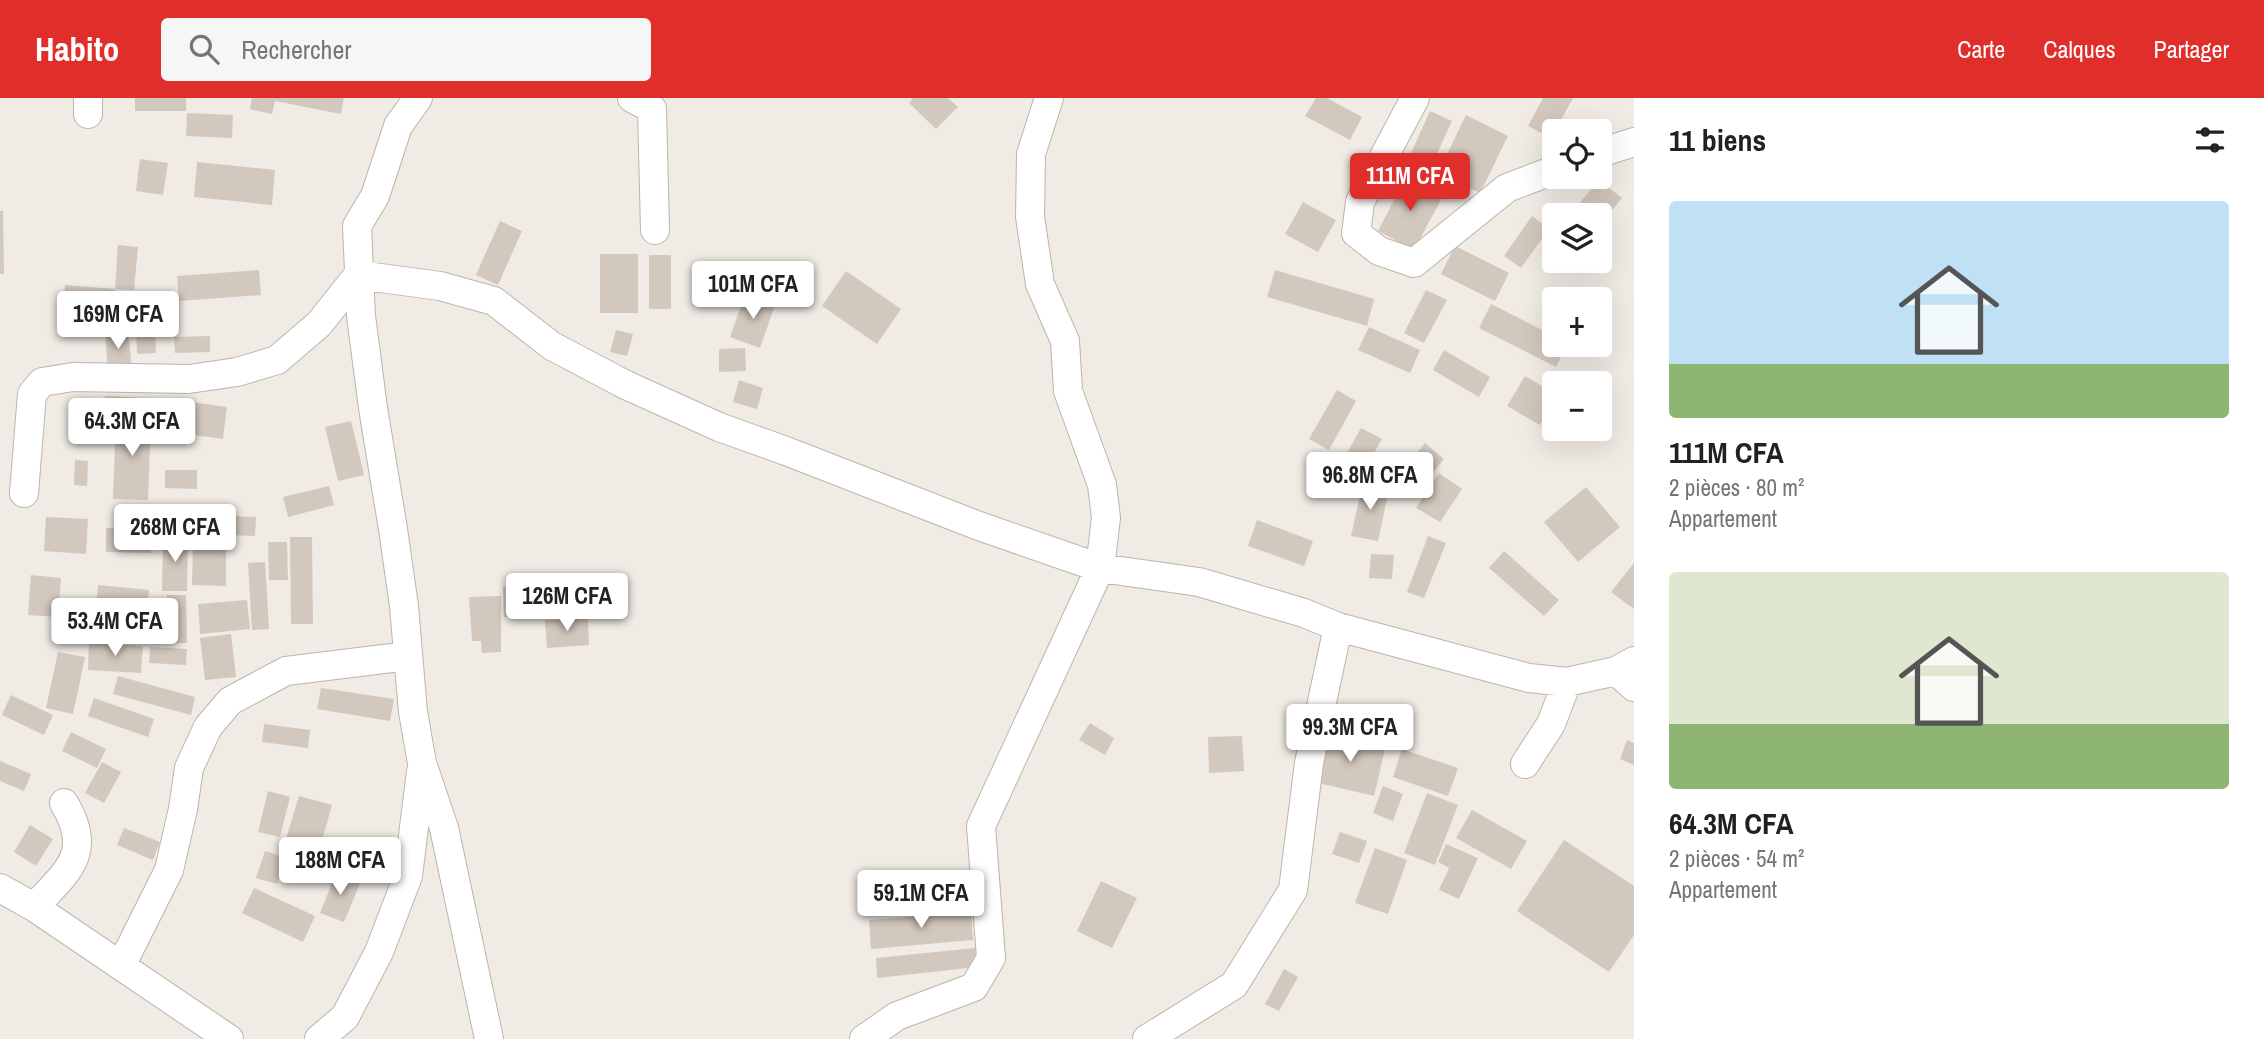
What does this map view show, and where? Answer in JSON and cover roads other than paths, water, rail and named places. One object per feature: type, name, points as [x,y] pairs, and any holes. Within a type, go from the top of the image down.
[{"type":"street","points":[[418,98],[398,126],[375,196],[358,226],[358,275],[365,355],[393,529],[422,764],[444,828],[489,1039]]},
{"type":"street","points":[[632,98],[652,109],[655,230]]},
{"type":"street","points":[[864,1039],[897,1016],[974,987],[991,958],[981,826],[1100,568],[1106,517],[1102,485],[1068,391],[1065,341],[1040,284],[1030,217],[1031,154],[1049,98]]},
{"type":"street","points":[[1415,98],[1360,202],[1356,233],[1379,251],[1414,263],[1507,188],[1542,175]]},
{"type":"street","points":[[1612,149],[1634,142]]},
{"type":"street","points":[[24,493],[32,394],[42,382],[73,377],[189,379],[237,372],[277,360],[319,324],[358,275]]},
{"type":"street","points":[[358,275],[440,286],[494,301],[552,346],[626,385],[719,427],[979,526],[1100,568],[1199,582],[1304,613],[1338,627],[1529,678],[1567,682],[1628,673]]},
{"type":"street","points":[[1147,1039],[1234,985],[1293,890],[1310,764],[1338,627]]},
{"type":"street","points":[[121,966],[169,870],[189,768],[208,727],[230,701],[286,671],[408,656]]},
{"type":"street","points":[[1525,764],[1550,724],[1567,682]]},
{"type":"street","points":[[319,1039],[343,1028],[379,952],[408,876],[422,764]]},
{"type":"street","points":[[34,906],[63,876],[73,860],[78,844],[77,830],[64,803]]},
{"type":"street","points":[[0,888],[34,906],[229,1039]]}]
